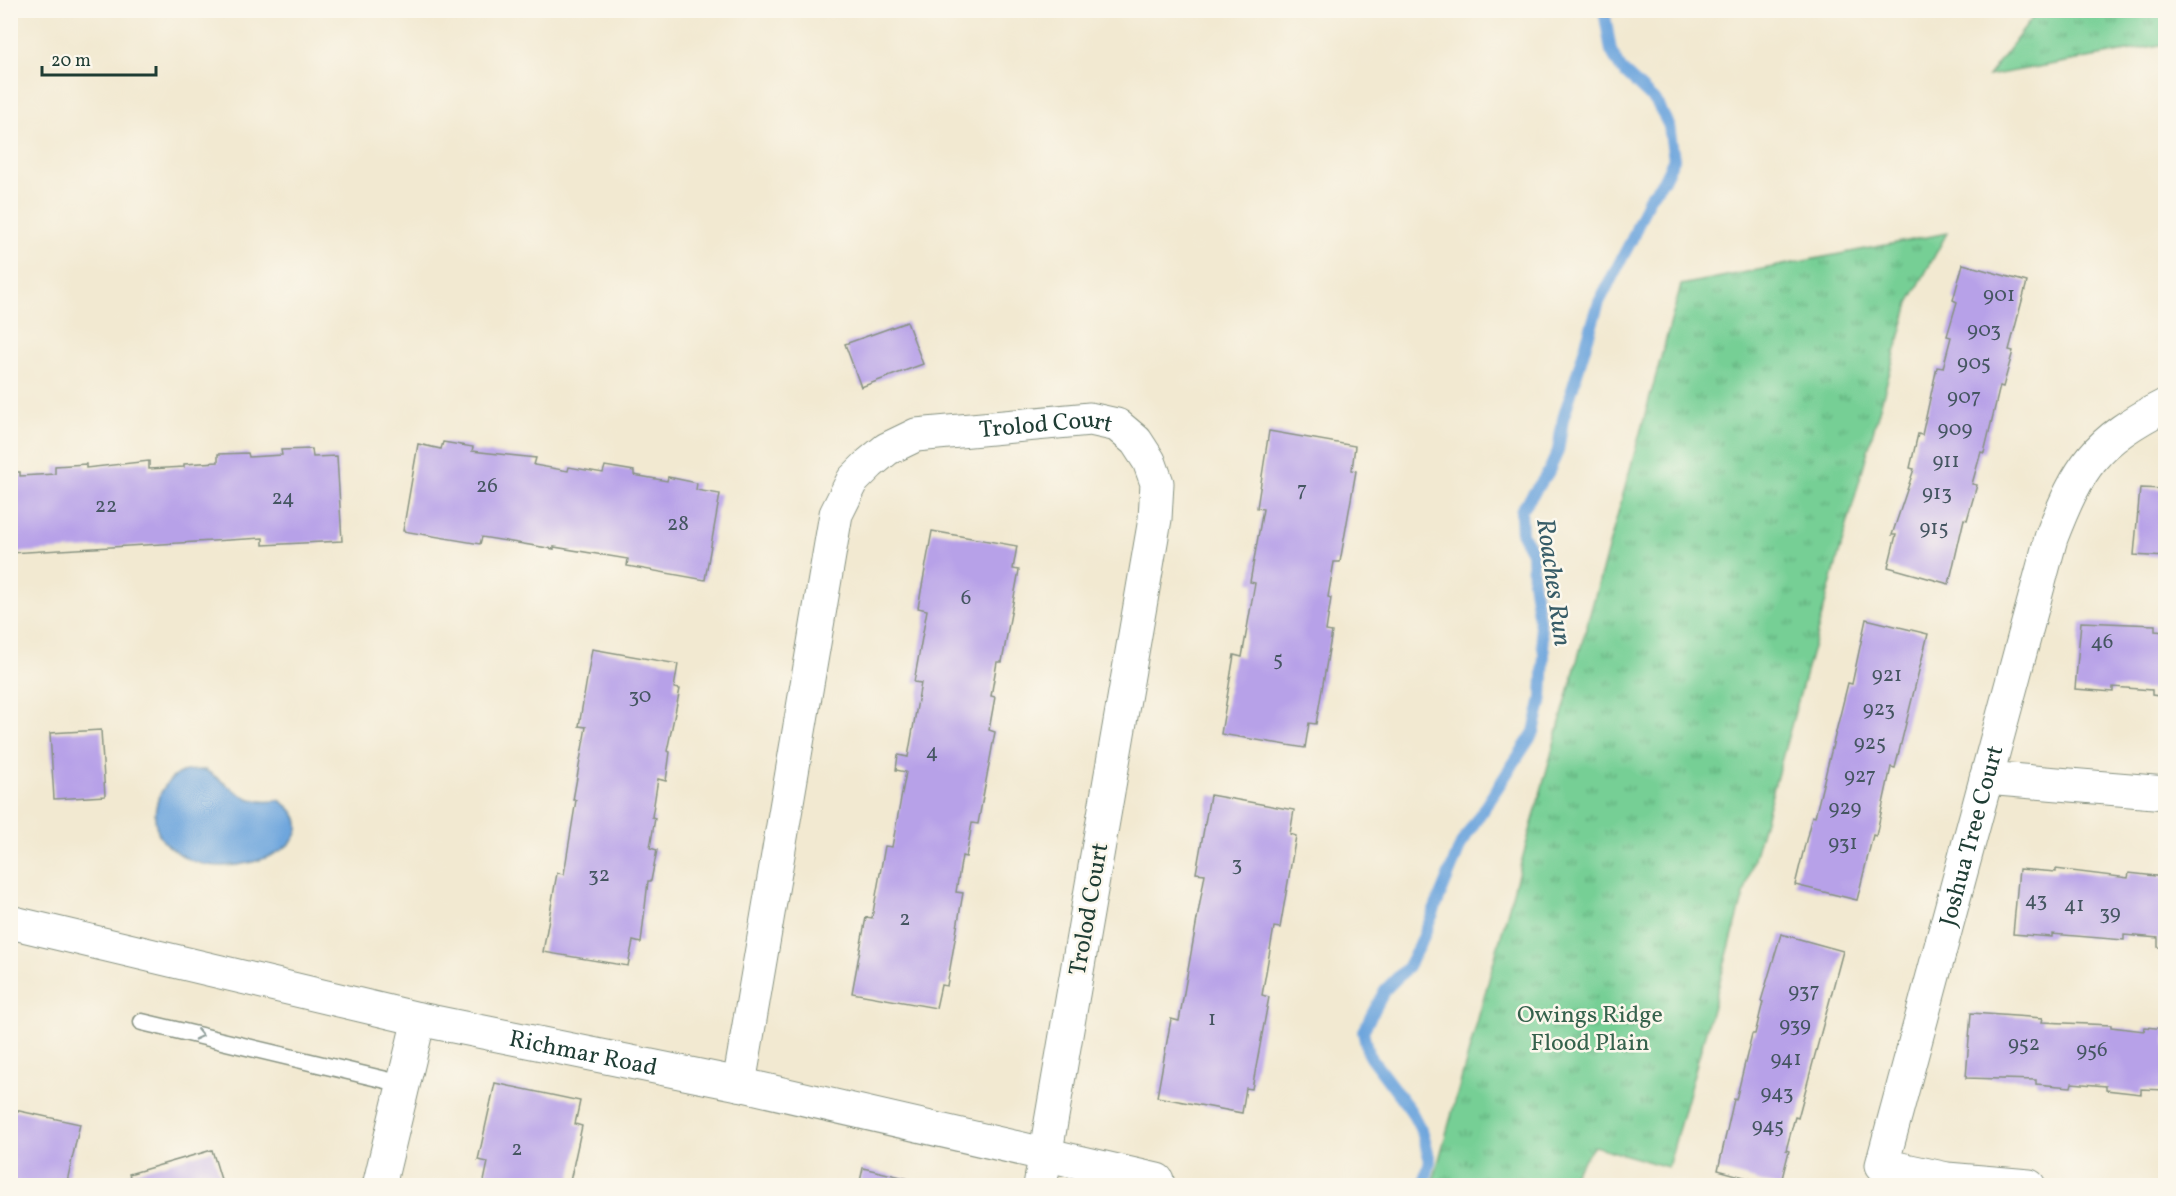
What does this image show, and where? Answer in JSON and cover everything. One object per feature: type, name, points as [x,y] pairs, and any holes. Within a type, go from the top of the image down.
[{"type":"street","name":"Joshua Tree Court","points":[[2030,1185],[1947,1179],[1882,1165],[2051,538],[2071,487],[2100,447],[2132,423],[2166,405]]},
{"type":"street","name":"Trolod Court","points":[[739,1084],[836,514],[853,480],[887,449],[916,435],[1089,419],[1117,425],[1136,441],[1149,461],[1157,483],[1155,519],[1042,1170]]},
{"type":"street","points":[[1986,778],[2166,793]]},
{"type":"street","name":"Richmar Road","points":[[10,922],[419,1019],[739,1084],[1042,1170],[1157,1180]]},
{"type":"street","points":[[379,1185],[419,1019]]},
{"type":"lane","points":[[142,1022],[404,1084]]},
{"type":"green space","points":[[2038,11],[2165,11],[2165,44],[1988,76]]},
{"type":"green space","name":"Owings Ridge Flood Plain","points":[[1947,233],[1909,303],[1668,1167],[1594,1146],[1565,1185],[1432,1185],[1681,285]]},
{"type":"water","points":[[205,770],[248,798],[267,802],[279,800],[295,816],[298,831],[289,844],[272,855],[250,863],[226,866],[203,864],[183,856],[166,844],[159,833],[155,814],[161,793],[173,777],[182,772]]},
{"type":"building","points":[[1963,264],[2027,282],[2009,350],[2013,351],[2003,387],[2000,386],[1984,453],[1981,452],[1972,484],[1977,485],[1967,520],[1964,519],[1949,584],[1888,567],[1896,535],[1892,535],[1914,469],[1910,468],[1918,434],[1922,435],[1937,367],[1943,368],[1951,337],[1947,336],[1957,302],[1953,300]]},
{"type":"building","points":[[907,322],[923,364],[861,387],[845,344]]},
{"type":"building","points":[[1269,431],[1355,446],[1352,470],[1356,471],[1340,562],[1334,562],[1328,597],[1331,598],[1326,631],[1332,632],[1316,724],[1309,723],[1305,748],[1221,734],[1234,655],[1242,657],[1255,583],[1250,582],[1263,509],[1257,508]]},
{"type":"building","points":[[443,442],[473,447],[472,451],[536,458],[534,465],[568,471],[569,467],[603,473],[605,466],[634,471],[634,475],[667,481],[668,477],[697,483],[696,490],[720,494],[705,580],[627,566],[628,559],[482,537],[480,544],[403,531],[418,444],[441,449]]},
{"type":"building","points":[[312,449],[313,457],[337,456],[342,541],[263,545],[263,538],[10,553],[10,472],[20,472],[20,476],[55,474],[55,466],[86,464],[86,468],[149,461],[149,469],[184,467],[184,464],[218,462],[218,454],[248,453],[249,457],[282,455],[281,450]]},
{"type":"building","points":[[2140,488],[2166,489],[2166,557],[2134,555]]},
{"type":"building","points":[[932,531],[1017,546],[1013,569],[1019,570],[1002,662],[997,662],[991,696],[995,697],[989,730],[995,732],[978,824],[972,823],[966,857],[962,856],[956,892],[963,893],[947,986],[941,985],[936,1008],[852,993],[866,917],[872,918],[885,846],[892,847],[906,772],[896,770],[898,755],[908,757],[921,683],[914,682],[927,610],[918,608]]},
{"type":"building","points":[[1866,619],[1928,634],[1895,768],[1891,767],[1876,836],[1873,835],[1857,900],[1795,885],[1812,816],[1815,817],[1848,683],[1852,684]]},
{"type":"building","points":[[2081,622],[2155,625],[2155,631],[2166,632],[2166,697],[2152,695],[2152,690],[2113,687],[2113,692],[2075,689]]},
{"type":"building","points":[[592,649],[678,664],[674,688],[680,689],[667,751],[670,752],[666,781],[658,779],[652,817],[655,818],[650,848],[657,850],[651,881],[648,881],[641,943],[633,941],[628,966],[543,952],[557,873],[564,874],[576,800],[573,800],[586,727],[579,726]]},
{"type":"building","points":[[101,730],[105,796],[54,799],[50,733]]},
{"type":"building","points":[[1210,795],[1294,810],[1290,834],[1296,836],[1280,928],[1274,927],[1262,995],[1269,997],[1252,1089],[1246,1088],[1242,1113],[1157,1097],[1171,1019],[1179,1021],[1205,874],[1196,873]]},
{"type":"building","points":[[2019,869],[2056,872],[2056,869],[2128,878],[2129,873],[2164,877],[2166,948],[2158,947],[2158,938],[2124,935],[2124,940],[2052,934],[2052,937],[2013,934]]},
{"type":"building","points":[[1781,934],[1843,951],[1798,1118],[1795,1117],[1786,1150],[1789,1151],[1780,1186],[1777,1186],[1718,1170],[1734,1099],[1736,1100],[1752,1034],[1755,1034],[1763,1002],[1761,1001]]},
{"type":"building","points":[[1971,1013],[2043,1018],[2042,1022],[2111,1025],[2111,1027],[2144,1031],[2145,1027],[2166,1029],[2166,1090],[2141,1089],[2141,1094],[2106,1090],[2106,1086],[2072,1083],[2071,1087],[2036,1084],[2036,1080],[1966,1078]]},
{"type":"building","points":[[495,1083],[580,1101],[575,1124],[582,1126],[569,1186],[483,1186],[488,1162],[478,1160]]},
{"type":"building","points":[[10,1109],[80,1124],[66,1186],[10,1186]]},
{"type":"building","points":[[212,1150],[223,1186],[133,1186],[129,1174]]},
{"type":"building","points":[[863,1168],[935,1185],[935,1186],[859,1186]]},
{"type":"waterway","name":"Roaches Run","points":[[1424,1186],[1430,1161],[1423,1134],[1411,1111],[1368,1054],[1363,1031],[1385,990],[1407,968],[1423,938],[1462,842],[1534,732],[1542,698],[1544,653],[1533,581],[1532,552],[1522,534],[1521,511],[1548,473],[1558,451],[1563,419],[1599,302],[1632,239],[1649,198],[1663,181],[1674,159],[1669,126],[1657,103],[1622,70],[1611,51],[1604,10]]}]
